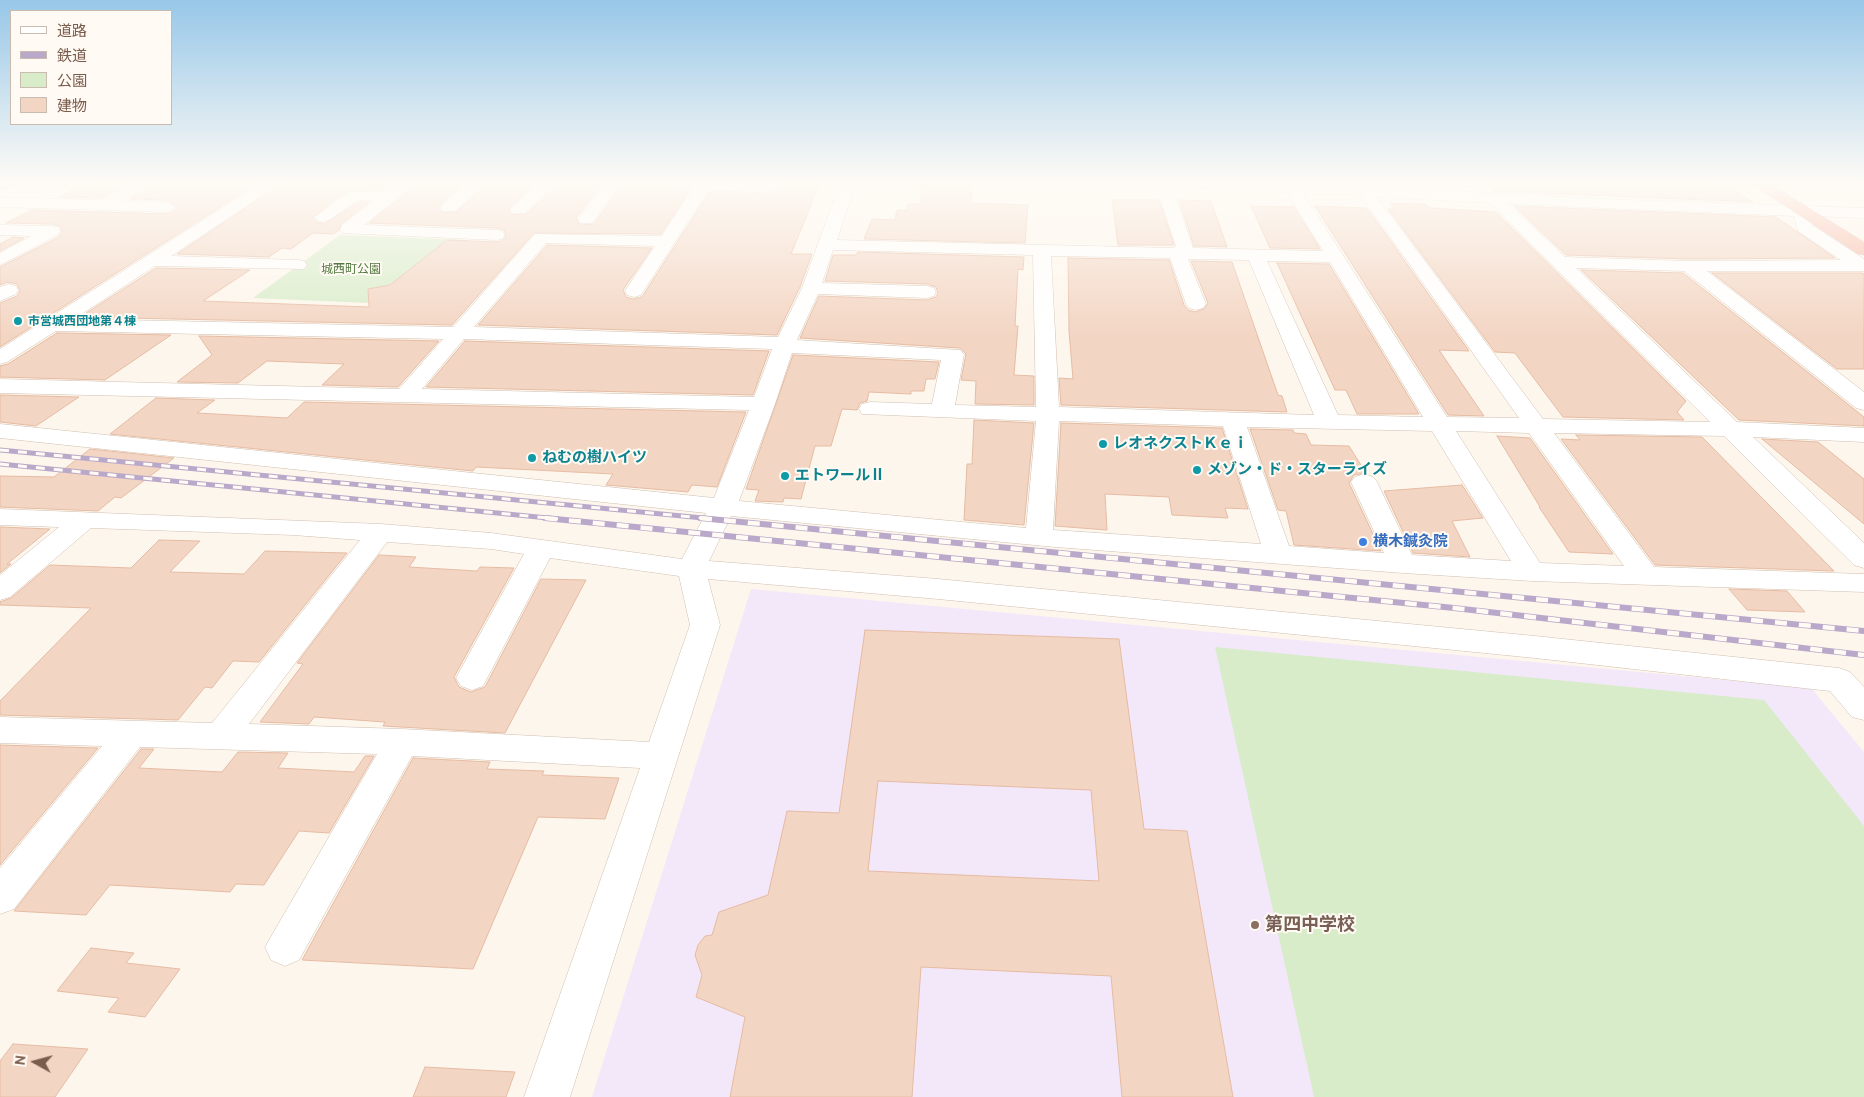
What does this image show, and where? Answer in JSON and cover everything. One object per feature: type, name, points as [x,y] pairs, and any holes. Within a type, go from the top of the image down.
[{"type":"highway","points":[[1837,234],[1863,261]]},
{"type":"street","points":[[0,260],[46,234]]},
{"type":"street","points":[[0,358],[193,234]]},
{"type":"street","points":[[476,234],[496,235]]},
{"type":"street","points":[[634,291],[671,234]]},
{"type":"street","points":[[546,1097],[705,625],[691,569],[706,535],[723,507],[764,404],[784,345],[810,288],[830,234]]},
{"type":"street","points":[[1177,253],[1186,248],[1181,234]]},
{"type":"street","points":[[1320,234],[1442,425],[1532,572]]},
{"type":"street","points":[[1396,234],[1646,576]]},
{"type":"street","points":[[1530,234],[1864,559]]},
{"type":"street","points":[[1816,234],[1863,261]]},
{"type":"street","points":[[406,394],[541,238],[667,241]]},
{"type":"street","points":[[826,245],[1334,257]]},
{"type":"street","points":[[1039,537],[1048,414],[1042,250]]},
{"type":"street","points":[[1177,253],[1196,304]]},
{"type":"street","points":[[1256,254],[1329,422]]},
{"type":"street","points":[[151,261],[298,265]]},
{"type":"street","points":[[1558,262],[1689,266],[1863,261]]},
{"type":"street","points":[[1689,266],[1864,403]]},
{"type":"street","points":[[810,288],[927,292]]},
{"type":"street","points":[[53,325],[459,333],[784,345],[952,354],[942,411]]},
{"type":"street","points":[[0,386],[406,394],[764,404]]},
{"type":"street","points":[[870,409],[1442,425],[1732,429],[1859,438]]},
{"type":"street","points":[[1234,420],[1278,555]]},
{"type":"street","points":[[0,431],[723,507],[1039,537],[1532,572],[1864,583]]},
{"type":"street","points":[[1364,482],[1403,564]]},
{"type":"street","points":[[0,517],[293,526],[491,541],[691,569],[1535,647],[1839,680],[1864,708]]},
{"type":"street","points":[[0,590],[84,520]]},
{"type":"street","points":[[220,737],[381,532]]},
{"type":"street","points":[[472,678],[540,548]]},
{"type":"street","points":[[0,730],[402,742],[662,756]]},
{"type":"street","points":[[0,897],[131,734]]},
{"type":"street","points":[[285,947],[402,742]]},
{"type":"shaded area","name":"第四中学校","points":[[751,589],[1811,688],[1864,752],[1864,1097],[592,1097]]},
{"type":"green space","name":"城西町公園","points":[[340,235],[467,240],[395,304],[253,298]]},
{"type":"green space","points":[[1215,647],[1764,700],[1864,826],[1864,1097],[1314,1097]]},
{"type":"building","points":[[61,234],[177,234],[0,347],[0,303],[17,296],[20,291],[17,284],[8,282],[0,285],[0,267],[59,237]]},
{"type":"building","points":[[207,234],[311,234],[291,249],[282,248],[269,257],[177,254]]},
{"type":"building","points":[[505,234],[533,234],[452,325],[80,317],[156,268],[250,270],[203,301],[369,307],[368,289],[390,285],[447,240],[496,242],[502,241]]},
{"type":"building","points":[[682,234],[799,234],[791,254],[812,254],[800,287],[777,335],[478,325],[547,245],[652,248],[623,290],[626,297],[633,299],[642,297]]},
{"type":"building","points":[[866,234],[1026,234],[1025,243],[864,239]]},
{"type":"building","points":[[1117,234],[1170,234],[1174,245],[1118,245]]},
{"type":"building","points":[[1190,234],[1223,234],[1227,247],[1194,246]]},
{"type":"building","points":[[1264,234],[1311,234],[1320,249],[1270,248]]},
{"type":"building","points":[[1333,234],[1386,234],[1469,351],[1439,350],[1484,416],[1448,415]]},
{"type":"building","points":[[1407,234],[1518,234],[1686,401],[1677,412],[1684,420],[1563,417],[1515,353],[1495,352]]},
{"type":"building","points":[[1544,234],[1801,234],[1835,258],[1689,259],[1566,255]]},
{"type":"building","points":[[13,237],[24,238],[0,251],[0,244]]},
{"type":"building","points":[[858,252],[1024,257],[1023,270],[1018,269],[1015,326],[1018,326],[1014,375],[1034,376],[1034,405],[975,404],[976,381],[961,380],[966,354],[960,348],[800,338],[819,296],[927,300],[936,297],[938,293],[936,287],[927,284],[825,281],[833,255],[856,255]]},
{"type":"building","points":[[1068,258],[1169,260],[1184,305],[1188,310],[1195,312],[1204,309],[1208,303],[1191,261],[1232,262],[1278,395],[1282,396],[1287,412],[1061,405],[1059,378],[1073,379],[1069,331]]},
{"type":"building","points":[[1277,263],[1329,264],[1419,414],[1357,414],[1346,390],[1335,390]]},
{"type":"building","points":[[1581,270],[1683,273],[1864,417],[1864,426],[1739,420]]},
{"type":"building","points":[[1712,273],[1864,274],[1864,369],[1837,369]]},
{"type":"building","points":[[57,333],[171,335],[105,380],[0,377],[0,366],[8,364]]},
{"type":"building","points":[[199,336],[439,341],[398,387],[322,385],[344,364],[267,361],[238,383],[177,382],[212,355]]},
{"type":"building","points":[[465,341],[769,351],[753,395],[426,387]]},
{"type":"building","points":[[793,355],[939,362],[935,379],[926,379],[924,391],[911,391],[911,394],[869,392],[867,401],[860,403],[857,410],[842,409],[831,446],[815,446],[801,499],[784,498],[783,502],[755,501],[759,490],[746,489]]},
{"type":"building","points":[[0,395],[79,397],[36,426],[0,422]]},
{"type":"building","points":[[156,398],[215,400],[197,413],[287,418],[304,402],[746,412],[717,487],[692,485],[688,492],[606,485],[613,474],[476,467],[473,471],[110,434]]},
{"type":"building","points":[[974,420],[1034,423],[1024,525],[964,520],[967,464],[972,464]]},
{"type":"building","points":[[1061,423],[1222,428],[1248,509],[1225,508],[1228,518],[1172,515],[1169,497],[1105,494],[1107,530],[1055,526]]},
{"type":"building","points":[[1250,429],[1293,430],[1294,433],[1306,434],[1311,445],[1349,446],[1366,473],[1354,475],[1349,483],[1381,551],[1294,545],[1286,511],[1278,510]]},
{"type":"building","points":[[1576,435],[1702,437],[1834,571],[1655,565],[1561,439],[1580,440]]},
{"type":"building","points":[[1497,436],[1530,438],[1613,554],[1569,552],[1539,507]]},
{"type":"building","points":[[1762,439],[1818,442],[1864,479],[1864,524]]},
{"type":"building","points":[[90,449],[174,458],[121,498],[115,497],[98,511],[0,507],[0,476],[54,477]]},
{"type":"building","points":[[1462,485],[1483,518],[1452,521],[1470,557],[1413,553],[1384,491]]},
{"type":"building","points":[[0,527],[50,529],[7,564],[11,564],[0,573]]},
{"type":"building","points":[[159,540],[200,541],[170,572],[244,574],[265,551],[347,553],[259,662],[233,661],[212,688],[205,687],[178,720],[0,715],[0,701],[91,608],[0,605],[0,602],[11,598],[50,565],[131,568]]},
{"type":"building","points":[[379,555],[416,557],[409,567],[477,571],[480,567],[514,568],[454,677],[459,687],[471,692],[485,687],[541,579],[586,580],[505,733],[383,726],[385,722],[314,717],[309,724],[260,722],[303,664],[297,663]]},
{"type":"building","points":[[1729,589],[1787,591],[1805,612],[1747,610]]},
{"type":"building","points":[[865,630],[1119,639],[1144,829],[1187,831],[1233,1097],[1122,1097],[1111,976],[921,967],[912,1097],[730,1097],[745,1017],[696,997],[702,975],[695,955],[698,945],[705,936],[712,935],[719,912],[768,895],[787,811],[839,813]],"holes":[[[878,781],[1091,790],[1099,881],[868,871]]]},
{"type":"building","points":[[0,745],[98,748],[0,865]]},
{"type":"building","points":[[141,749],[154,749],[139,768],[222,772],[238,752],[288,753],[278,768],[354,772],[365,756],[374,756],[329,833],[299,831],[264,885],[236,884],[230,892],[110,885],[86,915],[14,911]]},
{"type":"building","points":[[413,758],[490,762],[487,769],[544,771],[542,775],[619,778],[605,819],[538,817],[473,969],[302,960]]},
{"type":"building","points":[[91,948],[134,953],[126,963],[180,969],[145,1017],[108,1012],[119,998],[57,991]]},
{"type":"building","points":[[13,1044],[88,1049],[55,1097],[0,1097],[0,1061]]},
{"type":"building","points":[[425,1067],[515,1072],[506,1097],[413,1097]]},
{"type":"railway","points":[[0,450],[713,519]]},
{"type":"railway","points":[[0,464],[558,519]]},
{"type":"railway","points":[[545,518],[1454,608],[1864,655]]},
{"type":"railway","points":[[700,518],[1864,631]]},
{"type":"place","name":"市営城西団地第４棟","points":[[18,321]]},
{"type":"place","name":"レオネクストＫｅｉ","points":[[1103,444]]},
{"type":"place","name":"ねむの樹ハイツ","points":[[532,458]]},
{"type":"place","name":"メゾン・ド・スターライズ","points":[[1197,470]]},
{"type":"place","name":"エトワールⅡ","points":[[785,476]]},
{"type":"place","name":"横木鍼灸院","points":[[1363,542]]},
{"type":"place","name":"第四中学校","points":[[1255,925]]}]
